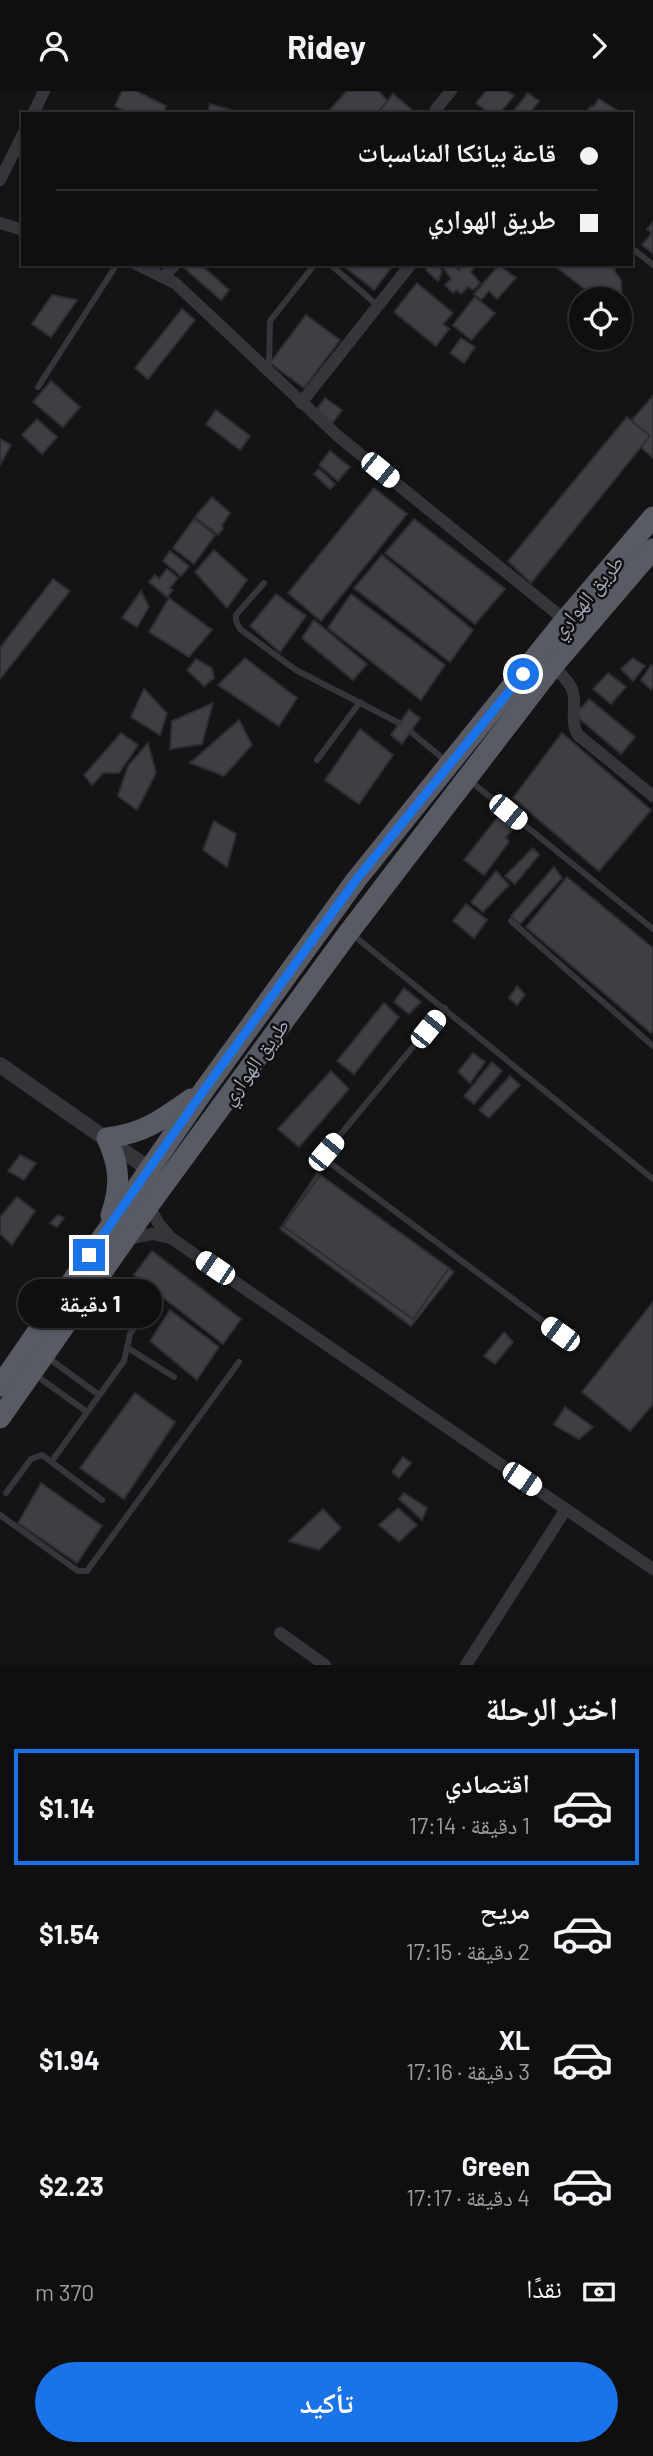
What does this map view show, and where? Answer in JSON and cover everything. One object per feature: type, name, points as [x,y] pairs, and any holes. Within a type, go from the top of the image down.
[{"type":"highway","name":"طريق الهواري","points":[[0,1418],[149,1205],[349,932],[467,779],[503,716],[565,620],[653,517]]},
{"type":"highway","name":"طريق الهواري","points":[[0,1386],[204,1090],[356,880],[450,764],[553,666],[653,549]]},
{"type":"highway","points":[[104,1233],[114,1206],[119,1181],[116,1157],[107,1138],[130,1135],[151,1126],[204,1090]]},
{"type":"street","points":[[34,112],[44,91]]},
{"type":"street","points":[[436,109],[451,91]]},
{"type":"street","points":[[0,180],[21,138]]},
{"type":"street","points":[[0,223],[21,229]]},
{"type":"street","points":[[140,266],[176,283],[301,403],[565,620]]},
{"type":"street","points":[[164,277],[173,266]]},
{"type":"street","points":[[301,403],[409,266]]},
{"type":"street","points":[[553,666],[571,687],[574,700],[573,722],[578,735],[653,796]]},
{"type":"street","points":[[0,1065],[149,1169]]},
{"type":"street","points":[[149,1205],[158,1223],[171,1238],[653,1569]]},
{"type":"street","points":[[125,1240],[143,1235],[171,1238]]},
{"type":"street","points":[[466,1665],[566,1509]]},
{"type":"street","points":[[280,1633],[310,1661],[326,1665]]},
{"type":"lane","points":[[633,248],[653,265]]},
{"type":"lane","points":[[38,387],[116,266]]},
{"type":"lane","points":[[269,372],[270,321],[313,266]]},
{"type":"lane","points":[[332,266],[378,306]]},
{"type":"lane","points":[[264,583],[236,615],[240,629],[296,670],[399,723]]},
{"type":"lane","points":[[317,760],[360,702]]},
{"type":"lane","points":[[411,732],[450,764]]},
{"type":"lane","points":[[467,779],[653,929]]},
{"type":"lane","points":[[511,921],[653,1046]]},
{"type":"lane","points":[[349,932],[653,1179]]},
{"type":"lane","points":[[445,1008],[326,1152],[326,1160],[560,1334]]},
{"type":"lane","points":[[52,1461],[124,1361],[130,1334],[151,1302]]},
{"type":"lane","points":[[128,1348],[174,1377]]},
{"type":"lane","points":[[0,1515],[78,1571],[87,1571],[239,1362]]},
{"type":"lane","points":[[38,1364],[99,1395]]},
{"type":"lane","points":[[38,1364],[87,1412]]},
{"type":"lane","points":[[6,1493],[31,1459],[42,1455],[102,1500]]},
{"type":"building","points":[[122,91],[136,91],[166,106],[164,112],[122,112],[123,110],[115,106]]},
{"type":"building","points":[[347,91],[378,91],[388,101],[380,112],[328,112]]},
{"type":"building","points":[[486,91],[507,91],[514,96],[501,112],[487,112],[476,103]]},
{"type":"building","points":[[528,93],[539,101],[531,112],[513,112]]},
{"type":"building","points":[[393,94],[415,112],[379,112]]},
{"type":"building","points":[[599,99],[620,112],[586,112]]},
{"type":"building","points":[[210,104],[238,112],[208,112]]},
{"type":"building","points":[[653,222],[653,253],[642,245],[652,233],[647,229]]},
{"type":"building","points":[[182,266],[202,266],[229,290],[221,300]]},
{"type":"building","points":[[344,266],[392,266],[374,290]]},
{"type":"building","points":[[428,266],[439,266],[442,271],[438,281],[426,270]]},
{"type":"building","points":[[442,266],[455,266],[459,270],[462,266],[476,266],[471,272],[480,283],[473,290],[468,287],[461,294],[456,290],[453,293],[445,285],[451,279]]},
{"type":"building","points":[[498,266],[516,278],[497,299],[489,291],[481,300],[474,294]]},
{"type":"building","points":[[618,266],[614,270],[621,280],[621,287],[582,287],[556,267]]},
{"type":"building","points":[[417,283],[453,313],[443,324],[449,329],[436,346],[394,312]]},
{"type":"building","points":[[52,295],[77,300],[51,337],[32,324]]},
{"type":"building","points":[[475,297],[495,313],[471,340],[453,325]]},
{"type":"building","points":[[182,309],[195,320],[148,379],[135,368]]},
{"type":"building","points":[[306,315],[340,340],[304,388],[270,363]]},
{"type":"building","points":[[461,338],[475,347],[464,363],[450,353]]},
{"type":"building","points":[[51,381],[80,407],[63,427],[33,402]]},
{"type":"building","points":[[653,396],[653,458],[622,431]]},
{"type":"building","points":[[325,398],[342,410],[331,425],[314,413]]},
{"type":"building","points":[[216,410],[250,436],[240,450],[206,424]]},
{"type":"building","points":[[627,417],[650,436],[531,583],[508,561]]},
{"type":"building","points":[[37,419],[57,437],[42,454],[22,435]]},
{"type":"building","points":[[0,439],[11,445],[0,465]]},
{"type":"building","points":[[330,451],[350,467],[338,481],[319,465]]},
{"type":"building","points":[[319,469],[335,484],[330,489],[314,474]]},
{"type":"building","points":[[374,488],[407,514],[321,621],[288,593]]},
{"type":"building","points":[[212,497],[230,513],[218,535],[195,517]]},
{"type":"building","points":[[194,519],[215,535],[194,564],[173,548]]},
{"type":"building","points":[[414,519],[505,589],[475,624],[385,553]]},
{"type":"building","points":[[214,550],[247,580],[227,608],[195,572]]},
{"type":"building","points":[[170,551],[189,566],[181,576],[163,561]]},
{"type":"building","points":[[382,555],[473,630],[450,662],[354,588]]},
{"type":"building","points":[[167,569],[178,578],[167,597],[149,582],[155,575],[159,579]]},
{"type":"building","points":[[53,579],[70,591],[0,679],[0,648]]},
{"type":"building","points":[[141,591],[149,607],[137,627],[122,618]]},
{"type":"building","points":[[276,594],[306,616],[280,652],[250,626]]},
{"type":"building","points":[[351,594],[445,665],[421,700],[328,628]]},
{"type":"building","points":[[169,598],[212,630],[189,657],[149,632]]},
{"type":"building","points":[[314,620],[367,664],[353,680],[302,638]]},
{"type":"building","points":[[245,658],[297,698],[279,726],[218,685]]},
{"type":"building","points":[[633,658],[645,666],[633,681],[621,669]]},
{"type":"building","points":[[196,659],[212,668],[214,678],[204,686],[187,670]]},
{"type":"building","points":[[651,665],[653,687],[651,690],[641,680]]},
{"type":"building","points":[[608,673],[626,687],[611,704],[593,689]]},
{"type":"building","points":[[144,689],[167,713],[160,735],[131,717]]},
{"type":"building","points":[[589,699],[635,737],[621,754],[575,715]]},
{"type":"building","points":[[213,703],[202,744],[170,749],[172,721]]},
{"type":"building","points":[[409,710],[420,718],[402,744],[391,735]]},
{"type":"building","points":[[239,720],[252,745],[224,776],[190,763]]},
{"type":"building","points":[[360,729],[393,755],[359,804],[325,780]]},
{"type":"building","points":[[121,733],[138,745],[119,773],[103,773],[92,785],[84,775]]},
{"type":"building","points":[[562,733],[651,810],[599,871],[513,798]]},
{"type":"building","points":[[148,743],[156,773],[137,810],[118,796],[128,766]]},
{"type":"building","points":[[501,813],[516,825],[506,837],[509,842],[484,875],[464,860]]},
{"type":"building","points":[[214,821],[236,834],[227,867],[203,850]]},
{"type":"building","points":[[533,848],[539,855],[515,884],[505,876]]},
{"type":"building","points":[[554,867],[562,878],[520,924],[511,916]]},
{"type":"building","points":[[496,871],[509,885],[483,912],[471,902]]},
{"type":"building","points":[[567,877],[653,948],[651,1033],[526,927]]},
{"type":"building","points":[[466,904],[487,920],[474,938],[453,921]]},
{"type":"building","points":[[517,986],[525,995],[517,1005],[509,998]]},
{"type":"building","points":[[404,988],[421,1002],[409,1014],[394,1002]]},
{"type":"building","points":[[384,1003],[399,1017],[354,1074],[337,1061]]},
{"type":"building","points":[[473,1053],[485,1062],[470,1083],[458,1072]]},
{"type":"building","points":[[492,1062],[502,1071],[474,1104],[464,1096]]},
{"type":"building","points":[[331,1071],[349,1089],[299,1147],[278,1129]]},
{"type":"building","points":[[510,1076],[520,1085],[489,1118],[479,1110]]},
{"type":"building","points":[[20,1155],[36,1163],[24,1180],[8,1171]]},
{"type":"building","points":[[317,1173],[454,1272],[411,1326],[280,1229]]},
{"type":"building","points":[[320,1175],[449,1268],[413,1319],[283,1226]]},
{"type":"building","points":[[17,1197],[35,1211],[12,1245],[0,1234],[0,1217]]},
{"type":"building","points":[[58,1215],[64,1218],[57,1227],[50,1223]]},
{"type":"building","points":[[152,1251],[241,1319],[223,1344],[134,1275]]},
{"type":"building","points":[[653,1302],[653,1404],[630,1431],[582,1392]]},
{"type":"building","points":[[170,1310],[219,1347],[197,1380],[150,1341]]},
{"type":"building","points":[[504,1332],[513,1342],[495,1364],[484,1356]]},
{"type":"building","points":[[135,1393],[175,1422],[124,1499],[80,1468]]},
{"type":"building","points":[[565,1407],[593,1427],[579,1439],[554,1425]]},
{"type":"building","points":[[403,1457],[411,1463],[399,1478],[392,1472]]},
{"type":"building","points":[[41,1483],[102,1526],[77,1563],[18,1523]]},
{"type":"building","points":[[404,1493],[427,1508],[422,1520],[399,1499]]},
{"type":"building","points":[[398,1508],[417,1525],[399,1542],[379,1525]]},
{"type":"building","points":[[323,1509],[341,1528],[319,1550],[289,1541]]},
{"type":"route","points":[[89,1255],[356,880],[523,674]]}]
